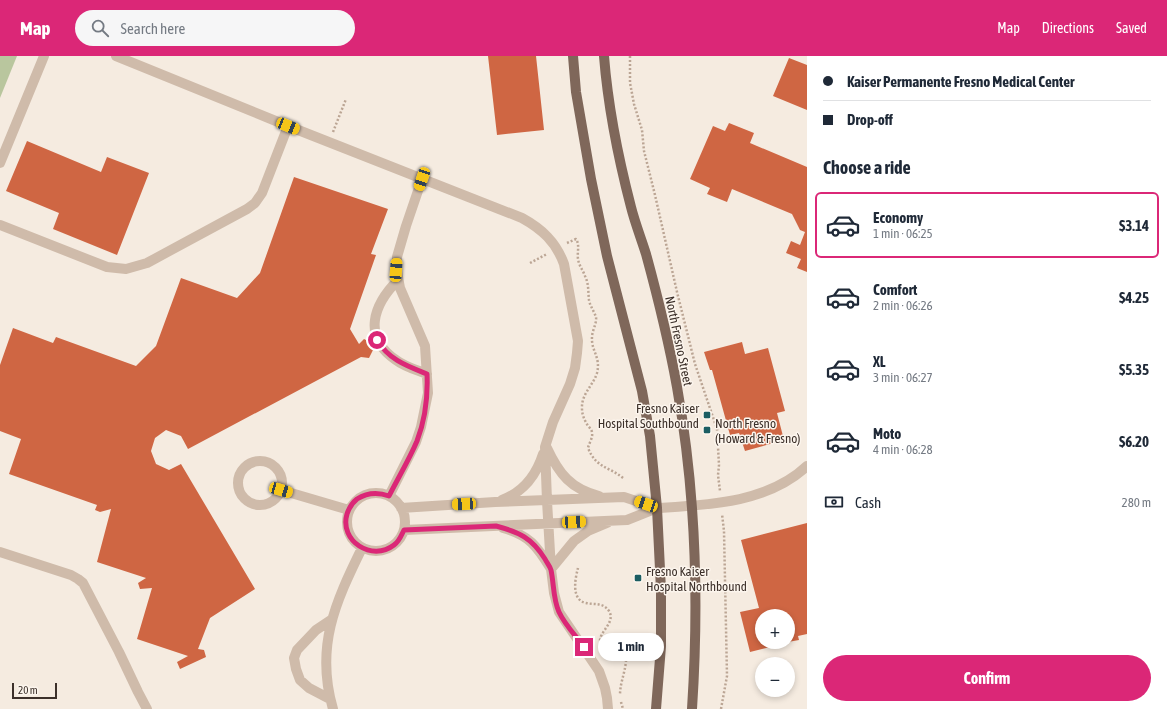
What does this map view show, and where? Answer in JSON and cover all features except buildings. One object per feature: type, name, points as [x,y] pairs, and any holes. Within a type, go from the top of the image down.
[{"type":"main road","points":[[573,56],[576,92],[591,179],[607,256],[642,390],[650,436],[657,508],[661,590],[661,646],[656,709]]},
{"type":"main road","name":"North Fresno Street","points":[[604,56],[612,117],[620,161],[657,297],[677,387],[686,444],[694,536],[695,603],[692,709]]},
{"type":"street","points":[[0,163],[44,56]]},
{"type":"street","points":[[116,56],[288,126],[522,218],[546,235],[554,244],[561,254],[564,264],[578,341],[574,368],[570,384],[553,422],[538,466],[527,484],[515,494],[495,502]]},
{"type":"street","points":[[0,224],[107,267],[126,269],[147,263],[236,216],[255,203],[262,193],[288,126]]},
{"type":"street","points":[[389,496],[416,442],[421,427],[428,393],[425,346],[400,288],[396,270],[406,226],[422,179]]},
{"type":"street","points":[[398,280],[386,293],[375,316],[374,328],[377,340],[383,350],[397,361],[427,374]]},
{"type":"street","points":[[546,446],[556,465],[568,482],[590,494],[611,498]]},
{"type":"street","points":[[546,446],[548,523],[554,593],[559,612],[599,671],[605,688],[608,709]]},
{"type":"street","points":[[263,461],[276,468],[281,475],[281,490],[272,502],[266,504],[254,504],[243,497],[238,484],[243,470],[249,464],[263,461]]},
{"type":"street","points":[[404,530],[627,520],[657,508],[692,506],[742,498],[763,492],[800,473],[807,466]]},
{"type":"street","points":[[281,490],[349,510]]},
{"type":"street","points":[[371,493],[380,493],[389,496],[396,501],[401,508],[405,522],[404,530],[395,545],[379,552],[370,551],[355,543],[349,536],[346,527],[346,518],[354,502],[362,496],[371,493]]},
{"type":"street","points":[[401,508],[495,502],[624,497],[657,508]]},
{"type":"street","points":[[551,569],[567,548],[581,536],[588,531],[613,520]]},
{"type":"street","points":[[496,526],[509,529],[528,538],[542,554],[551,569]]},
{"type":"street","points":[[332,704],[328,694],[327,661],[328,636],[331,620],[339,596],[362,548]]},
{"type":"street","points":[[0,552],[71,575],[82,583],[119,652],[146,709]]},
{"type":"street","points":[[331,620],[316,630],[302,644],[297,650],[294,658],[296,670],[300,680],[332,704]]},
{"type":"path","points":[[630,56],[630,83],[634,104],[642,130],[644,152],[695,364],[717,429],[719,465],[718,475]]},
{"type":"path","points":[[333,133],[346,99]]},
{"type":"path","points":[[567,243],[576,239],[578,243],[579,262],[588,284],[589,299],[596,318],[592,345],[598,364],[597,373],[582,399],[581,408],[583,416],[592,431],[588,448],[595,460],[623,478]]},
{"type":"path","points":[[530,263],[548,254]]},
{"type":"path","points":[[720,709],[727,676],[724,531]]},
{"type":"path","points":[[578,568],[575,586],[577,597],[580,601],[607,608],[610,612],[610,621],[601,638],[601,645],[607,650],[622,656],[626,662],[620,693],[623,709]]},
{"type":"green space","points":[[0,56],[17,56],[0,98]]},
{"type":"place","name":"Fresno Kaiser Hospital Southbound","points":[[707,415]]},
{"type":"place","name":"North Fresno (Howard & Fresno)","points":[[707,430]]},
{"type":"place","name":"Fresno Kaiser Hospital Northbound","points":[[638,578]]},
{"type":"route","points":[[377,340],[383,350],[397,361],[427,374],[428,393],[421,427],[416,442],[389,496],[380,493],[371,493],[362,496],[354,502],[346,518],[346,527],[349,536],[362,548],[379,552],[395,545],[404,530],[496,526],[509,529],[528,538],[542,554],[551,569],[554,593],[559,612],[584,647]]}]
